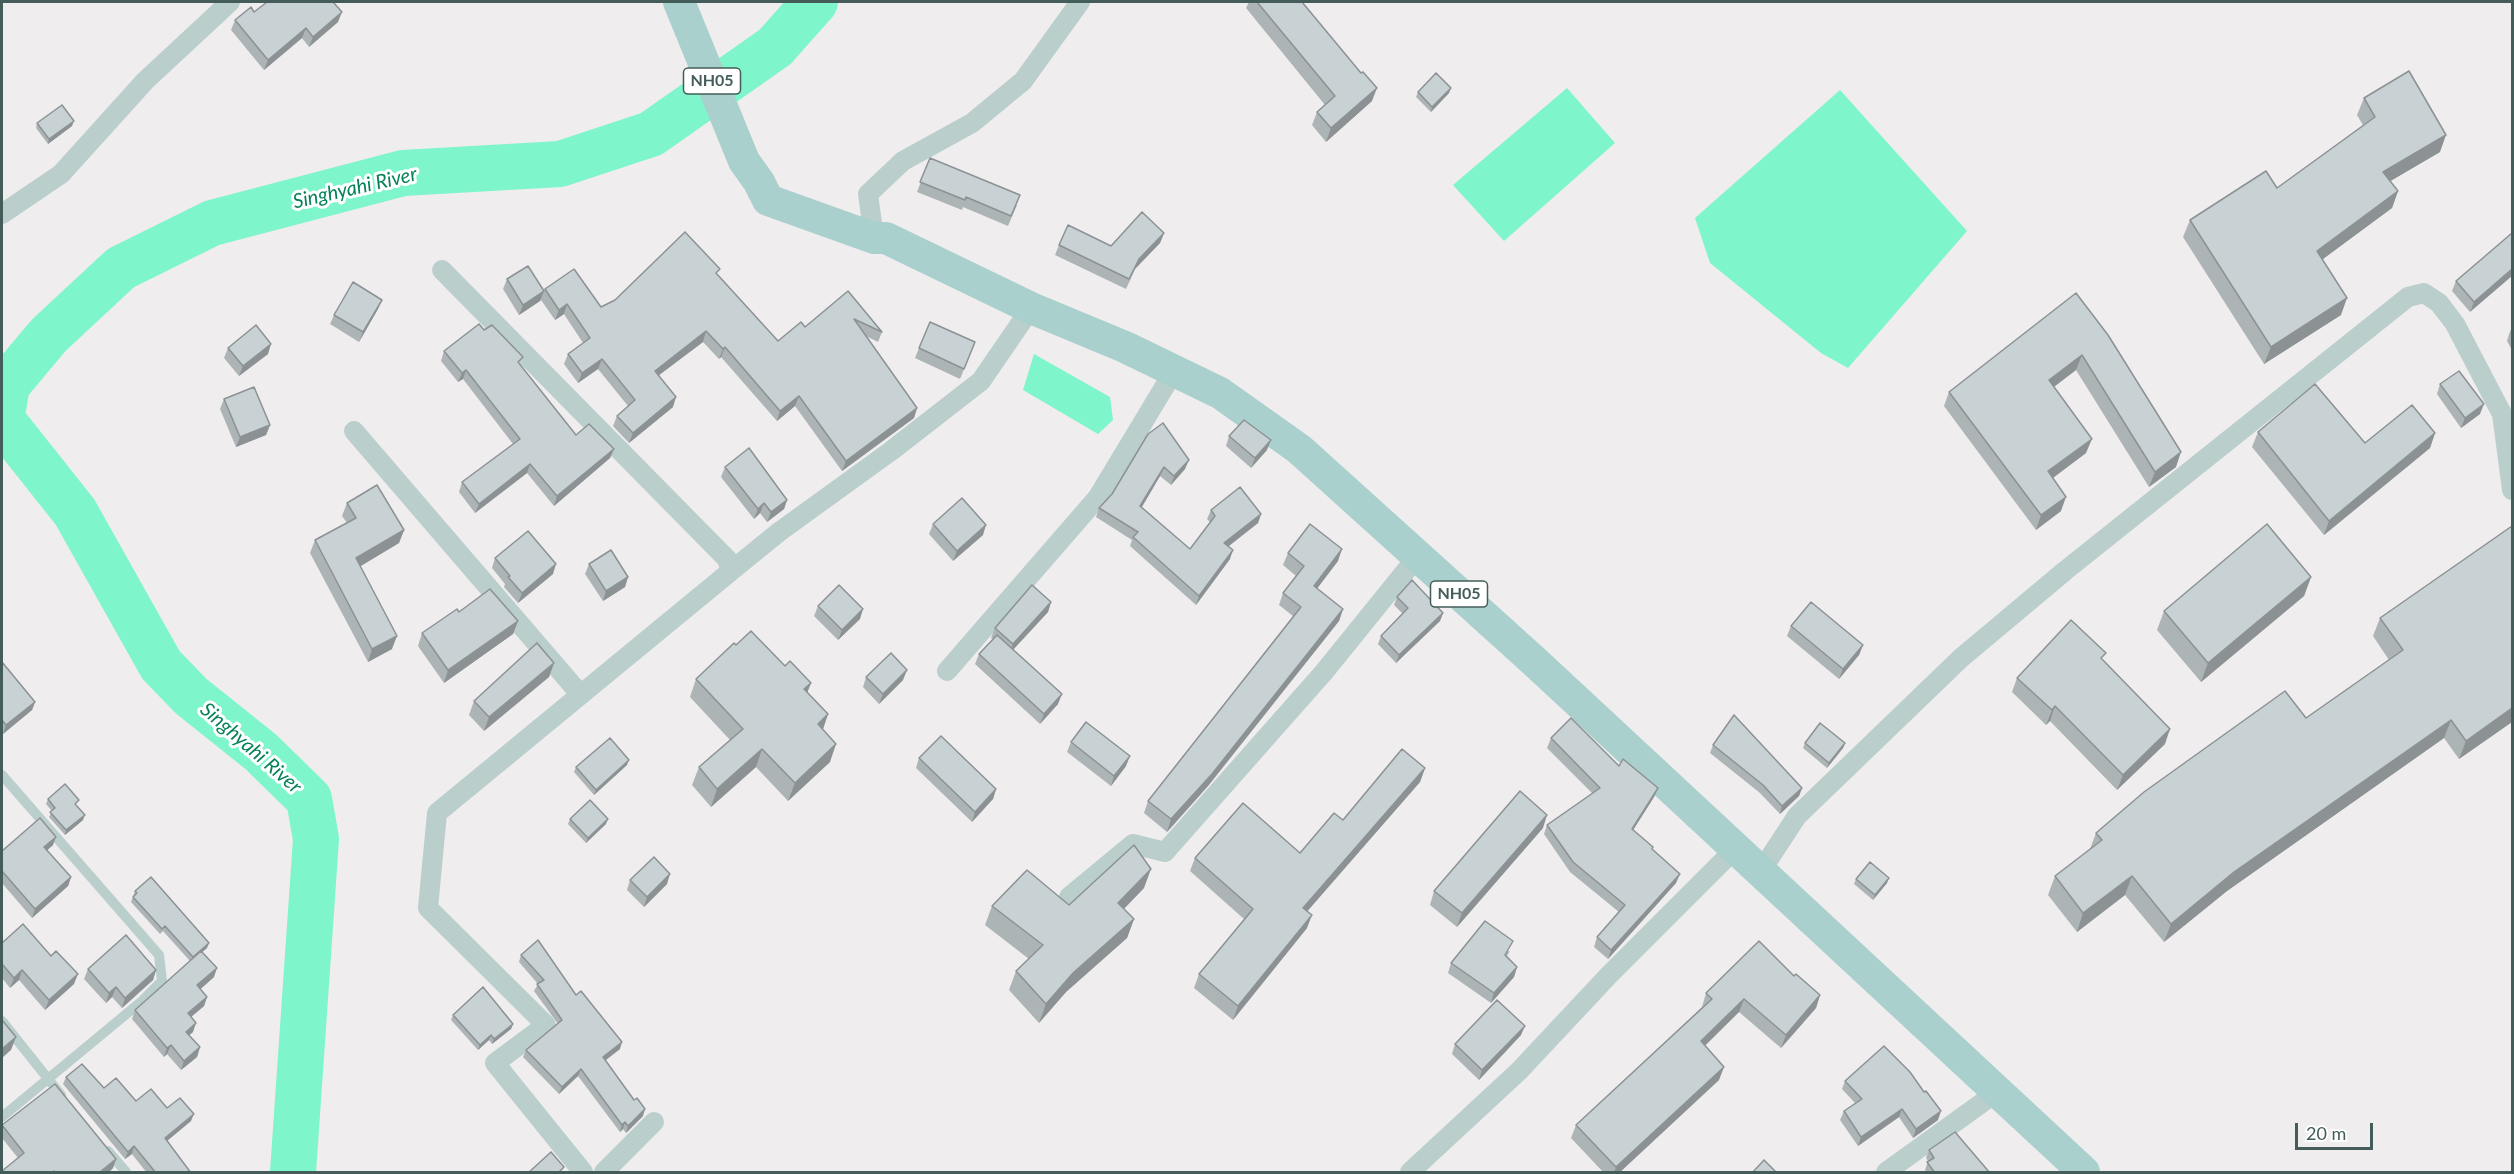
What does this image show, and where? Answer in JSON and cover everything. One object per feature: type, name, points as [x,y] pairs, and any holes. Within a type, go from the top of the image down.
[{"type":"main road","name":"NH05","points":[[679,2],[744,161],[768,200],[874,237],[886,238],[1032,308],[1174,371],[1220,393],[1299,449],[1535,662],[2084,1173]]},
{"type":"street","points":[[2,214],[61,174],[145,81],[230,2]]},
{"type":"street","points":[[874,237],[868,194],[903,161],[972,123],[1023,81],[1080,2]]},
{"type":"street","points":[[442,270],[727,559],[731,571]]},
{"type":"street","points":[[1761,871],[1797,816],[1961,658],[2066,570],[2408,297],[2424,293],[2439,303],[2455,324],[2502,414],[2512,490]]},
{"type":"street","points":[[583,1173],[495,1063],[546,1026],[428,908],[437,813],[779,532],[891,451],[981,381],[1032,308]]},
{"type":"street","points":[[947,671],[1098,497],[1174,371]]},
{"type":"street","points":[[354,431],[580,694]]},
{"type":"street","points":[[1069,897],[1133,844],[1165,852],[1324,672],[1417,557]]},
{"type":"street","points":[[1414,1171],[1519,1071],[1609,975],[1736,848]]},
{"type":"street","points":[[1886,1173],[1998,1092]]},
{"type":"street","points":[[604,1173],[654,1122]]},
{"type":"lane","points":[[2,775],[159,955],[162,981],[142,1001],[47,1077],[2,1117]]},
{"type":"lane","points":[[2,1021],[68,1103]]},
{"type":"lane","points":[[97,1138],[126,1173]]},
{"type":"shaded area","points":[[1567,88],[1615,143],[1504,241],[1453,185]]},
{"type":"shaded area","points":[[1840,90],[1967,231],[1848,368],[1821,353],[1710,263],[1695,218]]},
{"type":"shaded area","points":[[1034,354],[1110,397],[1113,420],[1098,434],[1023,390]]},
{"type":"building","points":[[267,2],[333,2],[342,12],[313,37],[306,28],[268,60],[235,20],[251,7],[254,12]]},
{"type":"building","points":[[1257,2],[1302,2],[1361,73],[1363,72],[1377,88],[1331,128],[1317,112],[1335,96]]},
{"type":"building","points":[[2409,71],[2446,135],[2383,172],[2398,191],[2317,251],[2347,298],[2271,347],[2190,220],[2266,171],[2277,188],[2375,117],[2364,98]]},
{"type":"building","points":[[1436,73],[1451,88],[1432,107],[1418,92]]},
{"type":"building","points":[[62,105],[74,121],[49,139],[37,123]]},
{"type":"building","points":[[930,158],[1020,195],[1011,216],[966,197],[965,200],[920,182]]},
{"type":"building","points":[[1142,212],[1164,233],[1139,259],[1129,279],[1059,245],[1068,225],[1111,246]]},
{"type":"building","points":[[685,232],[720,269],[716,273],[778,341],[801,322],[805,327],[848,291],[882,332],[854,319],[917,408],[846,461],[799,396],[780,411],[725,347],[723,349],[706,331],[655,371],[676,397],[633,433],[617,416],[635,400],[602,359],[582,373],[568,354],[590,338],[567,304],[559,310],[545,289],[574,269],[601,307],[615,300]]},
{"type":"building","points":[[2512,233],[2512,269],[2474,302],[2456,281]]},
{"type":"building","points":[[528,266],[544,291],[523,305],[507,279]]},
{"type":"building","points":[[353,282],[382,300],[363,332],[334,315]]},
{"type":"building","points":[[2076,293],[2108,335],[2181,452],[2155,472],[2082,355],[2049,380],[2092,439],[2048,471],[2066,497],[2041,515],[1949,392]]},
{"type":"building","points":[[930,322],[975,342],[964,369],[919,348]]},
{"type":"building","points":[[479,324],[484,330],[492,325],[523,357],[518,362],[576,435],[589,424],[614,449],[557,496],[530,464],[479,504],[462,482],[520,439],[466,370],[462,373],[444,351]]},
{"type":"building","points":[[256,325],[271,344],[243,366],[228,348]]},
{"type":"building","points":[[2459,371],[2484,404],[2465,418],[2440,384]]},
{"type":"building","points":[[2315,384],[2365,443],[2412,405],[2435,433],[2329,521],[2258,432]]},
{"type":"building","points":[[254,387],[270,425],[240,437],[224,399]]},
{"type":"building","points":[[1244,420],[1271,440],[1255,458],[1229,436]]},
{"type":"building","points":[[1163,423],[1189,460],[1174,476],[1164,467],[1140,506],[1190,549],[1215,516],[1211,510],[1240,487],[1261,514],[1224,543],[1233,550],[1199,596],[1133,537],[1138,532],[1099,508],[1112,494],[1148,434]]},
{"type":"building","points":[[749,448],[787,500],[771,512],[764,503],[758,509],[725,467]]},
{"type":"building","points":[[377,485],[404,530],[356,558],[397,636],[372,649],[315,540],[356,518],[347,503]]},
{"type":"building","points":[[962,498],[986,525],[957,551],[933,524]]},
{"type":"building","points":[[1310,524],[1342,549],[1314,586],[1343,609],[1212,774],[1171,819],[1148,801],[1301,607],[1283,593],[1304,566],[1288,553]]},
{"type":"building","points":[[2267,524],[2311,577],[2208,663],[2164,611]]},
{"type":"building","points":[[2512,526],[2512,708],[2466,741],[2451,720],[2234,872],[2171,924],[2132,876],[2083,913],[2055,876],[2102,840],[2096,833],[2144,792],[2285,691],[2306,718],[2403,650],[2380,618]]},
{"type":"building","points":[[528,531],[556,564],[522,593],[495,558]]},
{"type":"building","points":[[611,550],[628,577],[606,591],[589,564]]},
{"type":"building","points":[[1412,580],[1443,613],[1399,655],[1381,636],[1408,608],[1397,597]]},
{"type":"building","points":[[839,585],[863,609],[842,630],[818,606]]},
{"type":"building","points":[[1032,585],[1051,602],[1013,644],[995,628]]},
{"type":"building","points":[[490,589],[518,621],[448,670],[422,633],[457,609],[459,612]]},
{"type":"building","points":[[1811,602],[1863,645],[1843,669],[1791,626]]},
{"type":"building","points":[[2071,620],[2106,653],[2101,658],[2170,729],[2123,775],[2055,706],[2052,710],[2017,678]]},
{"type":"building","points":[[751,631],[785,666],[790,661],[811,683],[804,689],[828,714],[818,724],[836,744],[795,783],[762,749],[717,789],[699,767],[743,729],[696,679],[734,643],[736,645]]},
{"type":"building","points":[[997,635],[1062,694],[1044,714],[979,654]]},
{"type":"building","points":[[537,643],[554,663],[489,717],[474,701]]},
{"type":"building","points":[[891,653],[907,670],[883,694],[866,677]]},
{"type":"building","points":[[2,662],[35,702],[6,725],[2,720]]},
{"type":"building","points":[[1734,715],[1802,788],[1782,806],[1763,785],[1713,745]]},
{"type":"building","points":[[1571,718],[1619,766],[1623,759],[1658,788],[1632,829],[1680,874],[1611,950],[1597,937],[1625,905],[1573,862],[1547,825],[1600,788],[1551,738]]},
{"type":"building","points":[[1086,722],[1130,756],[1114,776],[1071,742]]},
{"type":"building","points":[[1820,723],[1845,743],[1829,763],[1805,743]]},
{"type":"building","points":[[941,736],[996,789],[975,812],[919,758]]},
{"type":"building","points":[[610,738],[629,760],[596,790],[576,767]]},
{"type":"building","points":[[1402,749],[1425,768],[1303,908],[1312,915],[1238,1006],[1199,974],[1253,909],[1195,858],[1243,803],[1300,853],[1334,813],[1343,820]]},
{"type":"building","points":[[65,784],[79,800],[75,804],[85,815],[66,830],[50,812],[55,808],[48,799]]},
{"type":"building","points":[[1520,791],[1547,815],[1462,913],[1434,891]]},
{"type":"building","points":[[590,800],[608,819],[588,838],[570,819]]},
{"type":"building","points":[[40,818],[56,837],[44,847],[71,877],[35,909],[2,871],[2,851]]},
{"type":"building","points":[[1134,845],[1151,869],[1118,903],[1134,919],[1073,973],[1046,1004],[1016,971],[1043,945],[992,906],[1027,870],[1069,905]]},
{"type":"building","points":[[654,857],[670,874],[647,897],[630,880]]},
{"type":"building","points":[[1870,862],[1889,878],[1875,895],[1856,879]]},
{"type":"building","points":[[151,877],[209,943],[193,957],[165,926],[162,929],[133,897],[137,893],[135,891]]},
{"type":"building","points":[[1485,921],[1513,941],[1505,955],[1517,967],[1494,993],[1451,963]]},
{"type":"building","points":[[23,924],[51,956],[56,951],[78,974],[49,1000],[22,970],[14,978],[2,964],[2,943]]},
{"type":"building","points":[[126,935],[156,970],[125,998],[116,987],[109,993],[88,969]]},
{"type":"building","points":[[538,940],[576,995],[581,991],[622,1042],[603,1057],[634,1100],[637,1098],[645,1109],[628,1126],[625,1122],[622,1125],[581,1069],[562,1087],[526,1050],[562,1020],[537,984],[544,980],[521,955]]},
{"type":"building","points":[[1759,941],[1794,976],[1796,974],[1820,995],[1786,1035],[1744,999],[1701,1041],[1724,1067],[1616,1167],[1576,1125],[1712,999],[1706,993]]},
{"type":"building","points":[[201,951],[217,968],[197,985],[207,997],[188,1013],[196,1023],[186,1032],[200,1047],[184,1061],[171,1045],[167,1048],[135,1010]]},
{"type":"building","points":[[483,987],[513,1024],[494,1039],[491,1035],[480,1045],[453,1015]]},
{"type":"building","points":[[1497,1000],[1525,1026],[1482,1070],[1455,1044]]},
{"type":"building","points":[[2,1020],[16,1037],[2,1049]]},
{"type":"building","points":[[1884,1046],[1910,1072],[1941,1111],[1916,1129],[1902,1109],[1861,1137],[1844,1111],[1862,1099],[1845,1081]]},
{"type":"building","points":[[82,1064],[104,1088],[116,1078],[136,1101],[151,1089],[167,1108],[180,1098],[194,1114],[165,1138],[191,1173],[156,1173],[134,1146],[128,1152],[66,1077]]},
{"type":"building","points":[[55,1084],[116,1159],[101,1173],[56,1173],[54,1171],[52,1173],[2,1173],[24,1153],[2,1125]]},
{"type":"building","points":[[1955,1132],[1990,1173],[1935,1173],[1927,1162],[1934,1158],[1929,1150]]},
{"type":"building","points":[[551,1152],[564,1167],[558,1173],[528,1173]]},
{"type":"building","points":[[1764,1160],[1777,1173],[1752,1173]]},
{"type":"waterway","name":"Singhyahi River","points":[[2,415],[7,385],[49,335],[121,268],[212,223],[403,173],[560,164],[651,134],[775,47],[815,2]]},
{"type":"waterway","name":"Singhyahi River","points":[[2,420],[75,512],[161,665],[191,696],[261,752],[309,799],[316,839],[293,1172]]}]
